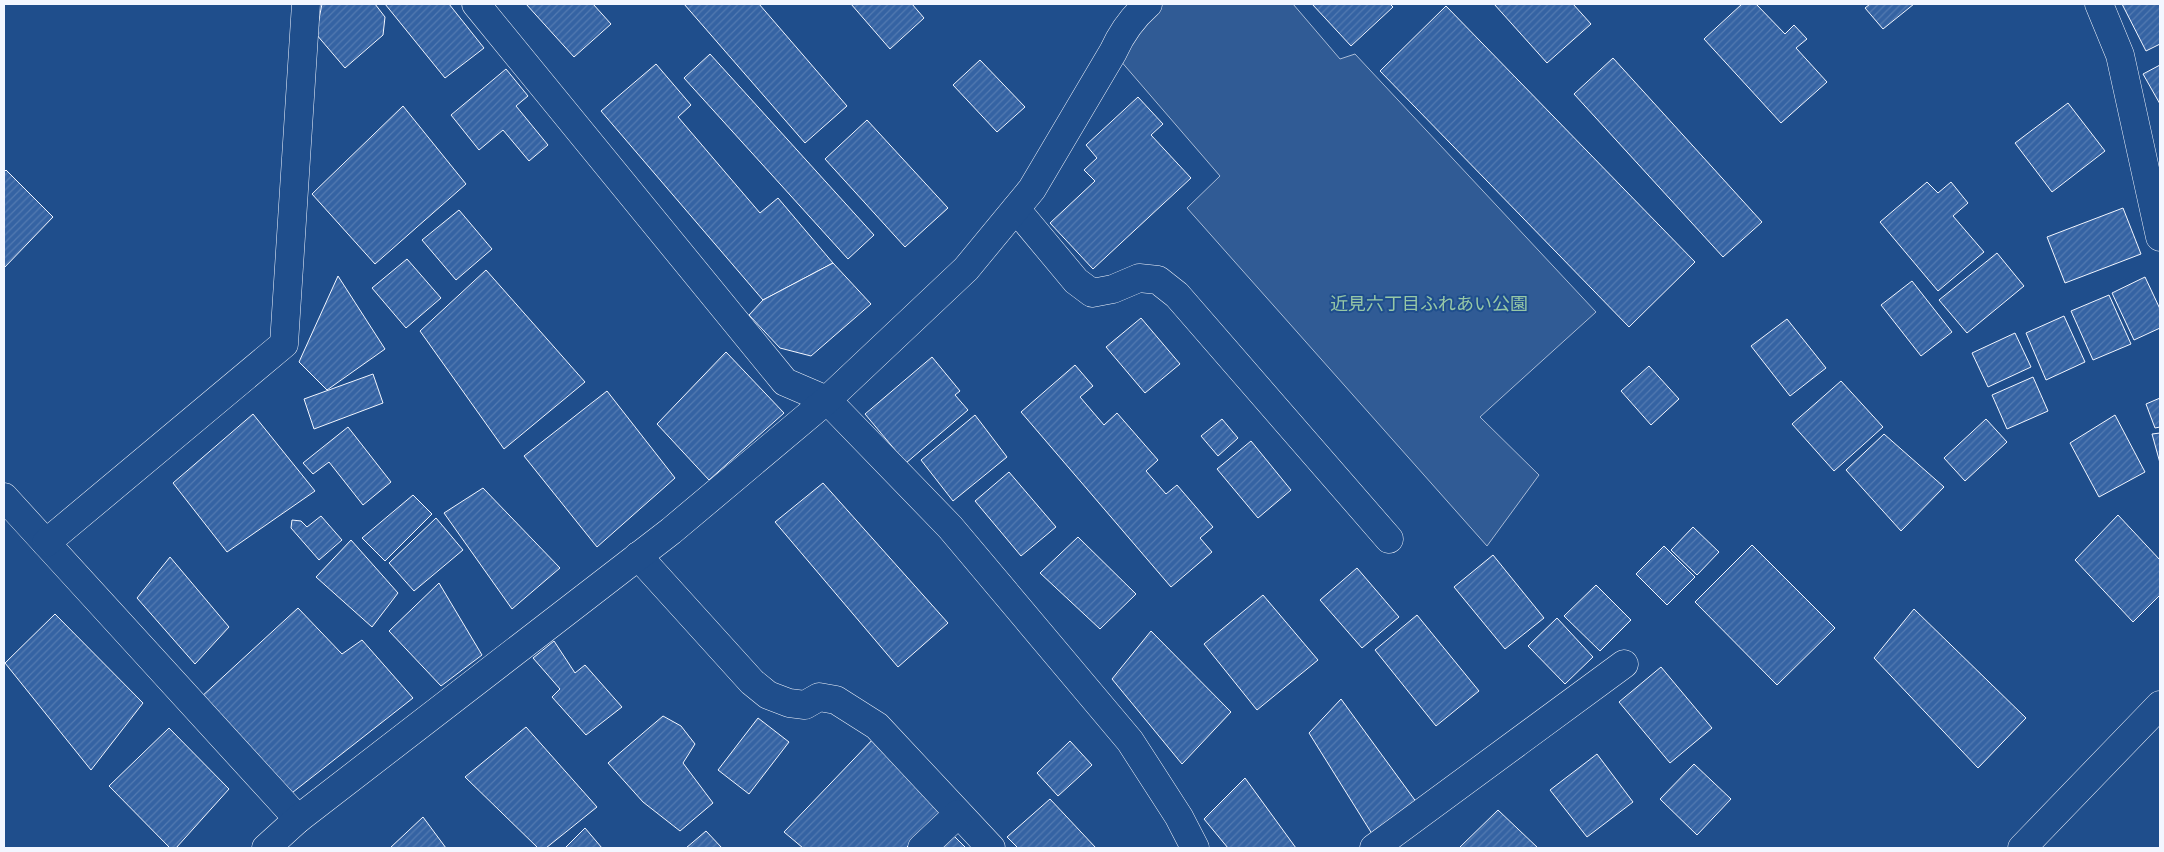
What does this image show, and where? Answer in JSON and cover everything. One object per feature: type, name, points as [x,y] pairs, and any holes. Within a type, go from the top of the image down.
[{"type":"street","points":[[46,543],[284,344],[306,4]]},
{"type":"street","points":[[476,4],[785,382],[827,400],[950,527],[1130,741],[1183,844]]},
{"type":"street","points":[[266,848],[298,819],[638,556],[827,400],[966,269],[1032,189],[1123,32],[1134,17],[1148,4]]},
{"type":"street","points":[[2099,4],[2120,55],[2160,237]]},
{"type":"street","points":[[1016,209],[1076,280],[1092,293],[1112,289],[1139,278],[1158,280],[1176,295],[1389,539]]},
{"type":"street","points":[[4,497],[298,819]]},
{"type":"street","points":[[638,556],[752,682],[768,695],[789,703],[806,704],[819,697],[836,700],[877,726],[991,848]]},
{"type":"street","points":[[1374,848],[1624,664]]},
{"type":"street","points":[[2023,848],[2160,705]]},
{"type":"street","points":[[922,848],[958,814]]},
{"type":"green space","name":"近見六丁目ふれあい公園","points":[[1148,4],[1293,4],[1340,59],[1355,54],[1596,312],[1480,417],[1539,475],[1487,546],[1187,208],[1220,176],[1113,52]]},
{"type":"building","points":[[322,4],[375,4],[385,17],[383,35],[345,68],[316,34]]},
{"type":"building","points":[[385,4],[449,4],[484,48],[445,78]]},
{"type":"building","points":[[526,4],[593,4],[611,24],[574,57]]},
{"type":"building","points":[[684,4],[759,4],[847,106],[805,143]]},
{"type":"building","points":[[851,4],[912,4],[924,18],[890,49]]},
{"type":"building","points":[[1312,4],[1390,4],[1393,7],[1351,46]]},
{"type":"building","points":[[1494,4],[1573,4],[1591,24],[1547,63]]},
{"type":"building","points":[[1742,4],[1756,4],[1785,34],[1794,25],[1807,39],[1796,48],[1827,82],[1781,123],[1704,39]]},
{"type":"building","points":[[1870,4],[1914,4],[1883,29],[1865,8]]},
{"type":"building","points":[[2122,4],[2160,4],[2160,44],[2146,51]]},
{"type":"building","points":[[1446,6],[1695,262],[1629,327],[1380,71]]},
{"type":"building","points":[[710,54],[874,235],[848,259],[684,78]]},
{"type":"building","points":[[1613,58],[1762,222],[1723,257],[1574,94]]},
{"type":"building","points":[[980,60],[1025,107],[997,132],[953,85]]},
{"type":"building","points":[[656,64],[691,105],[678,117],[760,213],[778,198],[833,263],[763,300],[601,111]]},
{"type":"building","points":[[2160,65],[2160,104],[2143,74]]},
{"type":"building","points":[[506,69],[528,96],[516,106],[548,145],[529,161],[503,130],[479,150],[451,115]]},
{"type":"building","points":[[1138,97],[1163,124],[1151,135],[1191,178],[1093,269],[1050,223],[1095,181],[1084,170],[1097,158],[1086,145]]},
{"type":"building","points":[[2068,103],[2105,151],[2052,192],[2015,143]]},
{"type":"building","points":[[403,106],[466,184],[375,264],[312,194]]},
{"type":"building","points":[[867,120],[948,208],[905,247],[825,159]]},
{"type":"building","points":[[6,170],[53,217],[4,268],[4,172]]},
{"type":"building","points":[[1927,182],[1938,193],[1951,182],[1968,203],[1953,216],[1984,252],[1938,291],[1880,222]]},
{"type":"building","points":[[2123,208],[2141,254],[2065,283],[2047,237]]},
{"type":"building","points":[[459,210],[492,249],[456,280],[422,240]]},
{"type":"building","points":[[1997,253],[2024,286],[1967,333],[1939,300]]},
{"type":"building","points":[[407,259],[441,298],[406,328],[372,288]]},
{"type":"building","points":[[833,263],[871,304],[811,356],[780,348],[749,315],[763,300]]},
{"type":"building","points":[[486,270],[585,382],[504,449],[420,331]]},
{"type":"building","points":[[338,276],[385,349],[327,390],[299,362]]},
{"type":"building","points":[[2145,277],[2160,309],[2160,328],[2134,340],[2112,293]]},
{"type":"building","points":[[1912,281],[1952,332],[1921,356],[1881,305]]},
{"type":"building","points":[[2109,295],[2131,344],[2093,360],[2071,311]]},
{"type":"building","points":[[2064,316],[2085,362],[2046,380],[2026,333]]},
{"type":"building","points":[[1141,318],[1180,364],[1145,393],[1106,347]]},
{"type":"building","points":[[1787,319],[1826,368],[1790,396],[1751,346]]},
{"type":"building","points":[[2015,333],[2031,367],[1988,387],[1972,353]]},
{"type":"building","points":[[726,352],[784,413],[709,480],[657,424]]},
{"type":"building","points":[[932,357],[960,391],[955,395],[968,410],[906,463],[865,414]]},
{"type":"building","points":[[1075,365],[1093,386],[1080,397],[1104,425],[1117,413],[1158,460],[1146,471],[1166,494],[1177,485],[1213,527],[1200,538],[1212,552],[1171,587],[1021,412]]},
{"type":"building","points":[[1649,366],[1679,399],[1651,425],[1621,391]]},
{"type":"building","points":[[373,374],[383,403],[314,429],[304,399]]},
{"type":"building","points":[[2033,377],[2048,411],[2007,429],[1992,395]]},
{"type":"building","points":[[1841,381],[1883,427],[1834,471],[1792,424]]},
{"type":"building","points":[[607,391],[675,478],[597,547],[524,456]]},
{"type":"building","points":[[2160,398],[2160,427],[2155,428],[2146,404]]},
{"type":"building","points":[[253,414],[315,491],[227,552],[173,483]]},
{"type":"building","points":[[975,415],[1007,457],[953,501],[921,460]]},
{"type":"building","points":[[2115,415],[2145,472],[2099,497],[2070,443]]},
{"type":"building","points":[[1222,419],[1238,438],[1218,456],[1201,436]]},
{"type":"building","points":[[1986,419],[2007,442],[1965,481],[1944,458]]},
{"type":"building","points":[[348,427],[391,482],[363,505],[329,462],[313,474],[303,463]]},
{"type":"building","points":[[2160,433],[2160,463],[2152,434]]},
{"type":"building","points":[[1884,434],[1944,487],[1901,531],[1846,470]]},
{"type":"building","points":[[1251,441],[1291,490],[1258,518],[1217,469]]},
{"type":"building","points":[[1009,472],[1056,527],[1021,556],[975,501]]},
{"type":"building","points":[[823,483],[948,623],[898,667],[775,522]]},
{"type":"building","points":[[483,488],[560,568],[512,609],[444,513]]},
{"type":"building","points":[[413,495],[432,514],[385,561],[362,538]]},
{"type":"building","points":[[2118,515],[2160,560],[2160,595],[2133,622],[2075,560]]},
{"type":"building","points":[[321,516],[342,540],[319,560],[291,528],[292,520],[301,521],[307,527]]},
{"type":"building","points":[[436,518],[463,550],[414,591],[389,563]]},
{"type":"building","points":[[1693,527],[1719,552],[1697,575],[1671,550]]},
{"type":"building","points":[[1078,537],[1136,594],[1100,629],[1040,573]]},
{"type":"building","points":[[351,540],[398,593],[372,627],[316,577]]},
{"type":"building","points":[[1752,545],[1835,628],[1777,685],[1695,602]]},
{"type":"building","points":[[1664,546],[1695,577],[1667,605],[1636,574]]},
{"type":"building","points":[[1493,555],[1544,618],[1505,649],[1454,587]]},
{"type":"building","points":[[170,557],[229,627],[195,664],[137,598]]},
{"type":"building","points":[[1357,568],[1399,617],[1362,648],[1320,600]]},
{"type":"building","points":[[439,583],[482,655],[441,686],[389,631]]},
{"type":"building","points":[[1596,585],[1631,620],[1600,651],[1564,616]]},
{"type":"building","points":[[1263,595],[1318,660],[1257,710],[1204,644]]},
{"type":"building","points":[[298,608],[342,654],[362,640],[413,698],[288,796],[200,698]]},
{"type":"building","points":[[1914,609],[2026,718],[1978,768],[1874,658]]},
{"type":"building","points":[[55,614],[143,703],[91,770],[5,663]]},
{"type":"building","points":[[1417,615],[1479,691],[1436,726],[1375,650]]},
{"type":"building","points":[[1557,618],[1593,657],[1565,684],[1528,646]]},
{"type":"building","points":[[1151,631],[1231,712],[1182,764],[1112,679]]},
{"type":"building","points":[[554,641],[575,673],[585,665],[622,707],[586,735],[552,697],[560,689],[533,658]]},
{"type":"building","points":[[1661,667],[1712,728],[1670,763],[1619,702]]},
{"type":"building","points":[[1341,699],[1417,803],[1374,837],[1309,733]]},
{"type":"building","points":[[663,716],[681,726],[695,744],[683,763],[713,803],[680,831],[643,802],[608,763]]},
{"type":"building","points":[[758,718],[789,742],[749,794],[718,770]]},
{"type":"building","points":[[526,727],[597,807],[546,848],[538,848],[465,777]]},
{"type":"building","points":[[169,728],[229,789],[176,848],[170,848],[109,786]]},
{"type":"building","points":[[876,736],[944,810],[906,848],[803,848],[784,832]]},
{"type":"building","points":[[1070,741],[1092,765],[1058,796],[1037,773]]},
{"type":"building","points":[[1597,754],[1633,802],[1587,837],[1550,790]]},
{"type":"building","points":[[1694,764],[1731,799],[1697,835],[1660,799]]},
{"type":"building","points":[[1245,778],[1296,848],[1228,848],[1204,819]]},
{"type":"building","points":[[1050,799],[1096,848],[1018,848],[1007,837]]},
{"type":"building","points":[[1498,810],[1538,848],[1459,848]]},
{"type":"building","points":[[423,817],[446,848],[390,848]]},
{"type":"building","points":[[585,828],[602,848],[565,848]]},
{"type":"building","points":[[706,831],[722,848],[686,848]]},
{"type":"building","points":[[953,835],[966,848],[940,848]]}]
